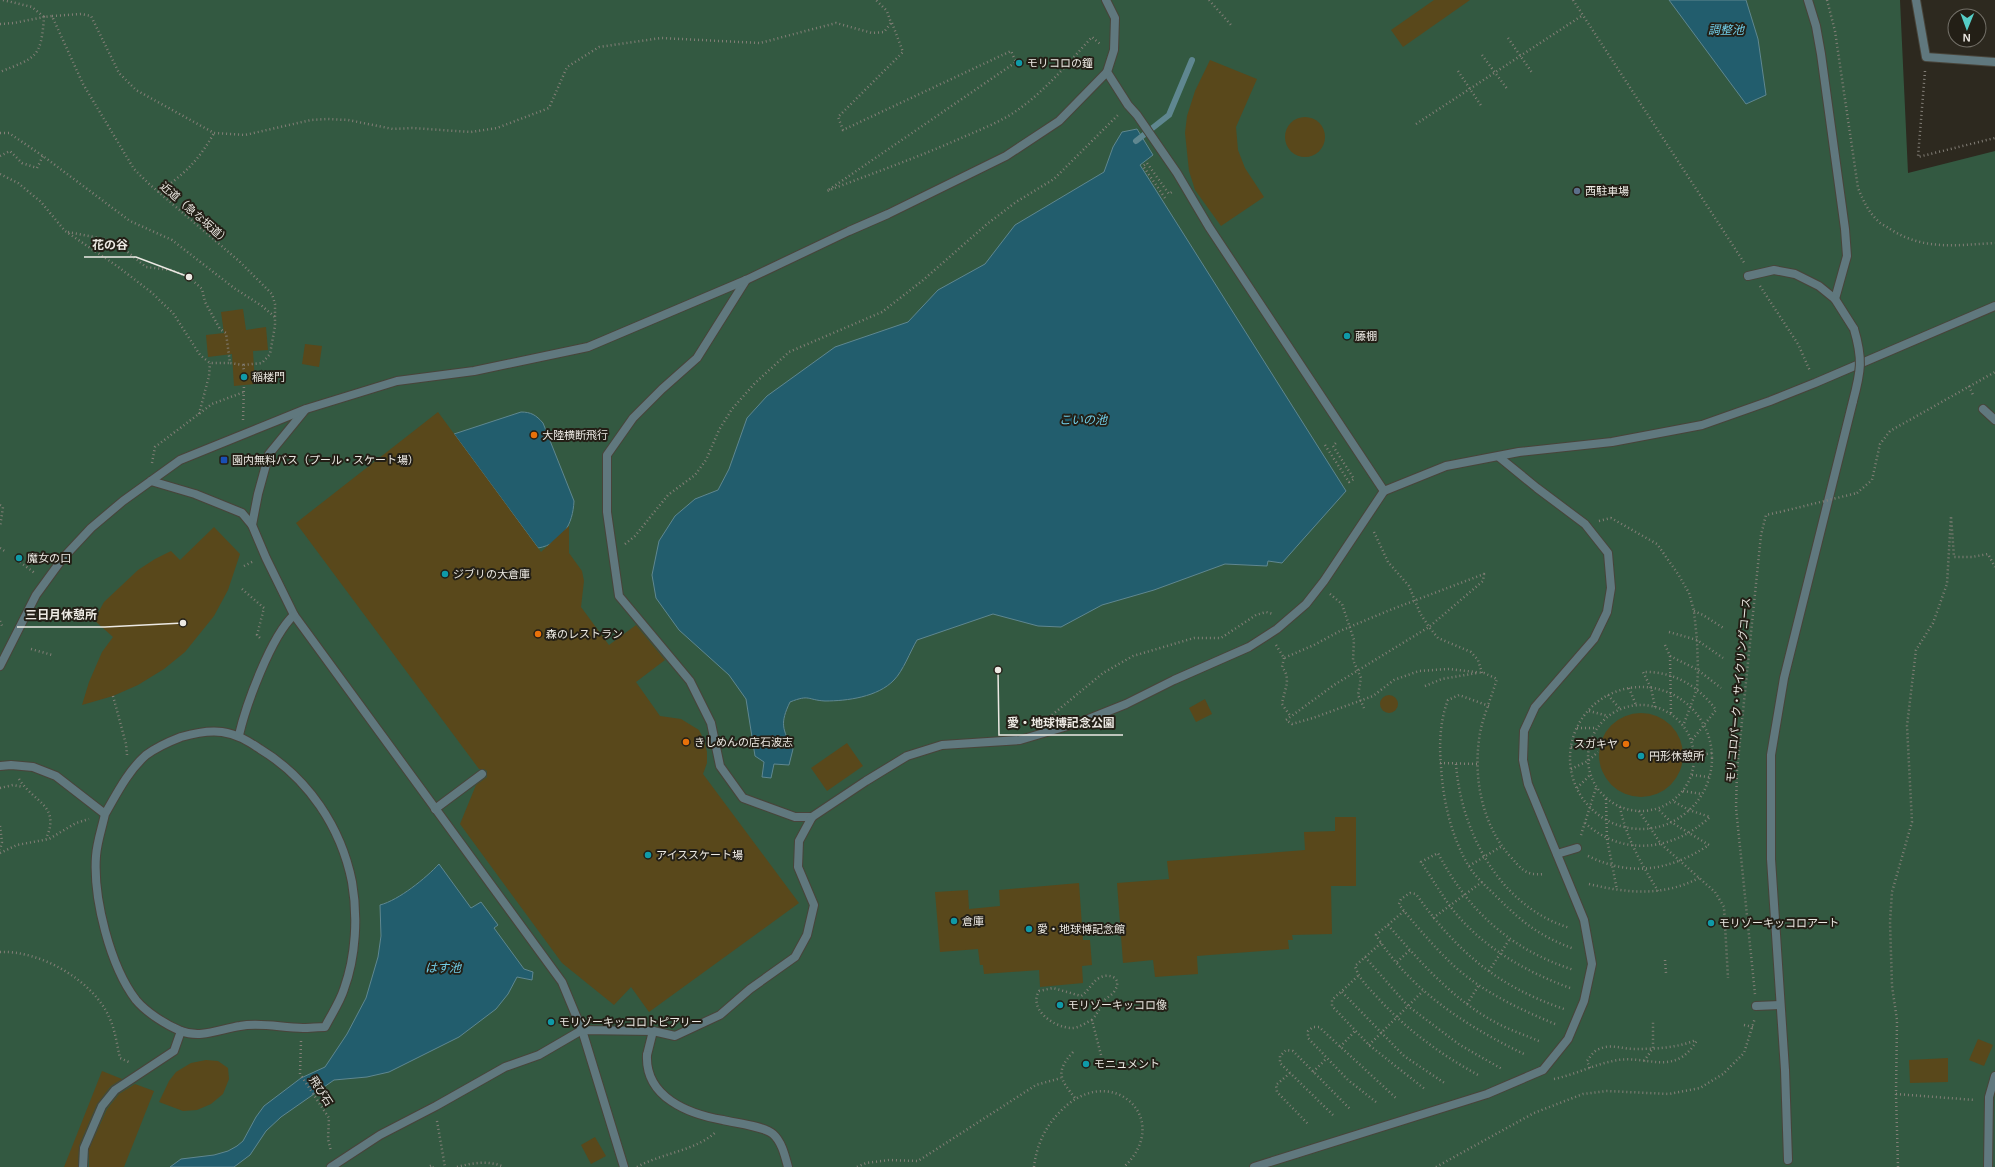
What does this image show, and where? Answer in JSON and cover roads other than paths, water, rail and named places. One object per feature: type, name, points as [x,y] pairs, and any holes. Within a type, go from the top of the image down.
[{"type":"street","points":[[0,666],[36,595],[63,558],[90,528],[180,460],[306,409],[397,381],[474,370],[588,346],[746,280],[888,214],[1006,156],[1059,121],[1107,72],[1114,50],[1115,18],[1106,0]]},
{"type":"street","points":[[1808,0],[1821,54],[1845,229],[1847,256],[1836,299]]},
{"type":"street","points":[[1916,0],[1926,57],[1995,62]]},
{"type":"street","points":[[1107,72],[1128,106],[1137,115],[1177,174],[1209,227],[1384,491]]},
{"type":"street","points":[[1751,276],[1774,270],[1795,274],[1819,286],[1836,299],[1854,329],[1860,349],[1860,372],[1784,678],[1771,754],[1771,859],[1788,1160]]},
{"type":"street","points":[[746,280],[697,358],[662,389],[633,418],[607,455],[607,512],[619,596],[690,681],[711,722],[720,766],[743,798],[795,818],[812,818]]},
{"type":"street","points":[[333,1165],[380,1135],[436,1106],[505,1067],[539,1055],[582,1030],[652,1031],[675,1036],[720,1015],[795,957],[807,934],[814,905],[798,867],[799,841],[812,818],[866,781],[907,756],[942,745],[1020,740],[1081,722],[1126,704],[1174,680],[1249,647],[1284,624],[1306,604],[1320,586],[1384,491],[1446,466],[1519,452],[1612,442],[1702,424],[1770,401],[1995,306]]},
{"type":"street","points":[[252,525],[268,454],[306,409]]},
{"type":"street","points":[[1983,409],[1995,420]]},
{"type":"street","points":[[1254,1167],[1487,1094],[1543,1070],[1568,1039],[1584,1001],[1592,964],[1584,920],[1528,784],[1523,760],[1524,731],[1535,707],[1594,639],[1607,612],[1611,588],[1608,553],[1585,524],[1536,488],[1499,457]]},
{"type":"street","points":[[151,481],[177,488],[224,505],[242,513],[252,525],[294,615],[562,982],[582,1030],[624,1167]]},
{"type":"street","points":[[239,735],[246,709],[272,648],[288,621],[294,615]]},
{"type":"street","points":[[221,731],[239,735],[277,759],[302,782],[321,805],[335,833],[352,882],[355,914],[352,965],[344,991],[324,1026],[303,1028],[266,1024],[240,1026],[208,1034],[182,1031],[157,1017],[137,1000],[112,953],[103,922],[98,892],[96,856],[105,814],[127,775],[146,755],[165,743],[199,732],[221,731]]},
{"type":"street","points":[[0,766],[11,765],[33,767],[56,776],[105,814]]},
{"type":"street","points":[[435,809],[482,774]]},
{"type":"street","points":[[1557,854],[1577,848]]},
{"type":"street","points":[[1756,1006],[1780,1004]]},
{"type":"street","points":[[79,1167],[84,1148],[102,1106],[115,1090],[174,1050],[182,1031]]},
{"type":"street","points":[[652,1031],[647,1055],[647,1065],[654,1085],[670,1102],[696,1114],[750,1125],[772,1133],[783,1150],[788,1167]]},
{"type":"street","points":[[1988,1167],[1989,1100],[1995,1076]]},
{"type":"street","points":[[83,1167],[84,1148]]},
{"type":"water","name":"調整池","points":[[1669,0],[1746,0],[1758,39],[1766,95],[1746,104]]},
{"type":"water","name":"こいの池","points":[[1137,129],[1153,155],[1140,165],[1346,491],[1282,563],[1268,561],[1267,566],[1225,564],[1154,590],[1102,605],[1061,627],[1038,626],[993,614],[917,640],[903,667],[894,680],[887,686],[871,694],[843,700],[825,701],[801,698],[790,702],[784,721],[786,736],[793,749],[789,765],[774,764],[771,778],[762,777],[764,762],[755,756],[746,699],[729,675],[679,630],[656,598],[652,575],[659,541],[675,516],[695,499],[718,490],[729,469],[747,418],[767,396],[835,347],[908,322],[938,290],[985,264],[1015,225],[1104,172],[1113,147],[1122,132]]},
{"type":"water","points":[[521,412],[533,414],[543,423],[574,501],[571,517],[565,532],[554,542],[538,548],[454,434]]},
{"type":"water","name":"はす池","points":[[439,864],[471,908],[481,902],[498,925],[494,928],[524,969],[533,972],[532,980],[517,977],[508,994],[496,1009],[459,1037],[389,1072],[367,1077],[334,1080],[281,1117],[266,1131],[250,1155],[234,1167],[170,1167],[181,1159],[214,1155],[228,1151],[237,1146],[243,1141],[256,1117],[264,1106],[301,1078],[325,1067],[347,1034],[366,998],[378,957],[381,936],[380,905],[404,894],[427,876]]},
{"type":"waterway","points":[[1136,141],[1169,115],[1192,60]]},
{"type":"place","name":"モリコロの鐘","points":[[1019,63]]},
{"type":"place","name":"西駐車場","points":[[1577,191]]},
{"type":"place","name":"花の谷","points":[[189,277]]},
{"type":"place","name":"藤棚","points":[[1347,336]]},
{"type":"place","name":"稲楼門","points":[[244,377]]},
{"type":"place","name":"大陸横断飛行","points":[[534,435]]},
{"type":"place","name":"園内無料バス（プール・スケート場）","points":[[224,460]]},
{"type":"place","name":"魔女の口","points":[[19,558]]},
{"type":"place","name":"ジブリの大倉庫","points":[[445,574]]},
{"type":"place","name":"三日月休憩所","points":[[183,623]]},
{"type":"place","name":"森のレストラン","points":[[538,634]]},
{"type":"place","name":"愛・地球博記念公園","points":[[998,670]]},
{"type":"place","name":"きしめんの店石波志","points":[[686,742]]},
{"type":"place","name":"スガキヤ","points":[[1626,744]]},
{"type":"place","name":"円形休憩所","points":[[1641,756]]},
{"type":"place","name":"アイススケート場","points":[[648,855]]},
{"type":"place","name":"倉庫","points":[[954,921]]},
{"type":"place","name":"モリゾーキッコロアート","points":[[1711,923]]},
{"type":"place","name":"愛・地球博記念館","points":[[1029,929]]},
{"type":"place","name":"モリゾーキッコロ像","points":[[1060,1005]]},
{"type":"place","name":"モリゾーキッコロトピアリー","points":[[551,1022]]},
{"type":"place","name":"モニュメント","points":[[1086,1064]]}]
